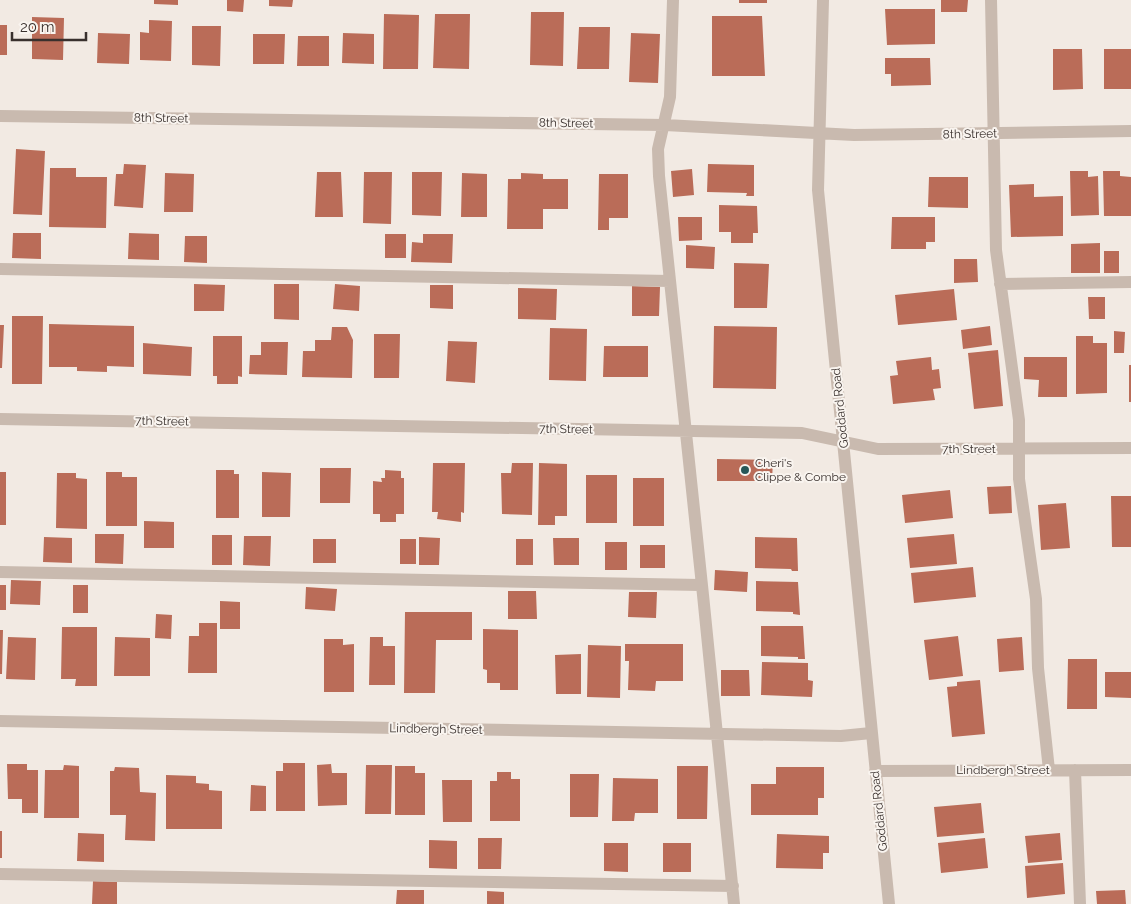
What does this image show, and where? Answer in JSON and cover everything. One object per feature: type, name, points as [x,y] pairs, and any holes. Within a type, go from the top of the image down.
[{"type":"street","points":[[672,0],[670,97],[658,149],[682,406],[687,431],[700,584],[718,734],[734,904]]},
{"type":"street","name":"Goddard Road","points":[[823,0],[818,190],[889,904]]},
{"type":"street","points":[[991,0],[996,250],[1019,420],[1019,479],[1036,599],[1038,668],[1049,770]]},
{"type":"street","name":"8th Street","points":[[0,116],[665,125],[854,135],[1131,131]]},
{"type":"street","points":[[0,269],[670,280]]},
{"type":"street","points":[[1000,284],[1131,282]]},
{"type":"street","name":"7th Street","points":[[0,419],[802,432],[878,449],[1131,448]]},
{"type":"street","points":[[0,572],[700,584]]},
{"type":"street","name":"Lindbergh Street","points":[[0,721],[841,736],[871,733]]},
{"type":"street","points":[[1075,770],[1080,904]]},
{"type":"street","name":"Lindbergh Street","points":[[875,771],[1131,770]]},
{"type":"street","points":[[0,874],[732,886]]},
{"type":"building","points":[[154,0],[178,0],[178,5],[154,4]]},
{"type":"building","points":[[227,0],[244,0],[243,12],[227,11]]},
{"type":"building","points":[[269,0],[293,0],[292,7],[269,6]]},
{"type":"building","points":[[739,0],[767,0],[767,3],[739,3]]},
{"type":"building","points":[[941,0],[968,0],[967,12],[941,12]]},
{"type":"building","points":[[885,9],[935,9],[935,44],[887,45]]},
{"type":"building","points":[[531,12],[564,12],[563,66],[530,65]]},
{"type":"building","points":[[384,14],[419,15],[418,69],[383,69]]},
{"type":"building","points":[[435,14],[470,14],[469,69],[433,68]]},
{"type":"building","points":[[712,16],[762,16],[765,76],[712,76]]},
{"type":"building","points":[[32,17],[64,18],[63,60],[32,59]]},
{"type":"building","points":[[149,20],[172,21],[171,61],[140,60],[140,32],[149,33]]},
{"type":"building","points":[[0,25],[7,25],[7,55],[0,55]]},
{"type":"building","points":[[192,26],[221,26],[220,66],[192,65]]},
{"type":"building","points":[[579,27],[610,27],[609,69],[577,69]]},
{"type":"building","points":[[98,33],[130,34],[129,64],[97,63]]},
{"type":"building","points":[[343,33],[374,34],[374,64],[342,63]]},
{"type":"building","points":[[631,33],[660,34],[658,83],[629,82]]},
{"type":"building","points":[[253,34],[285,34],[284,64],[253,64]]},
{"type":"building","points":[[298,36],[329,36],[329,66],[297,66]]},
{"type":"building","points":[[1053,49],[1082,49],[1083,89],[1053,90]]},
{"type":"building","points":[[1104,49],[1131,49],[1131,89],[1104,89]]},
{"type":"building","points":[[885,58],[930,58],[931,85],[891,86],[891,74],[885,74]]},
{"type":"building","points":[[16,149],[45,151],[42,215],[13,214]]},
{"type":"building","points":[[124,164],[146,165],[143,208],[114,206],[116,174],[123,174]]},
{"type":"building","points":[[708,164],[754,165],[754,196],[746,196],[747,193],[707,192]]},
{"type":"building","points":[[50,168],[76,168],[76,177],[107,177],[106,228],[49,227]]},
{"type":"building","points":[[692,169],[694,195],[673,197],[671,171]]},
{"type":"building","points":[[1070,171],[1088,171],[1088,177],[1098,176],[1099,215],[1071,216]]},
{"type":"building","points":[[1103,171],[1120,171],[1120,176],[1131,177],[1131,216],[1104,216]]},
{"type":"building","points":[[317,172],[341,172],[343,217],[315,217]]},
{"type":"building","points":[[364,172],[392,172],[391,224],[363,223]]},
{"type":"building","points":[[412,172],[442,172],[441,216],[412,215]]},
{"type":"building","points":[[165,173],[194,174],[193,212],[164,212]]},
{"type":"building","points":[[462,173],[487,174],[487,217],[461,217]]},
{"type":"building","points":[[521,173],[543,174],[543,179],[568,179],[568,209],[543,209],[543,229],[507,229],[508,179],[521,179]]},
{"type":"building","points":[[599,174],[628,174],[628,218],[609,218],[609,230],[598,230]]},
{"type":"building","points":[[929,177],[968,177],[968,208],[928,207]]},
{"type":"building","points":[[1034,184],[1034,197],[1063,196],[1063,236],[1011,237],[1009,185]]},
{"type":"building","points":[[719,205],[757,206],[758,233],[753,233],[753,243],[731,243],[731,232],[719,232]]},
{"type":"building","points":[[678,217],[702,217],[702,240],[679,241]]},
{"type":"building","points":[[892,217],[935,217],[935,242],[926,242],[926,249],[891,249]]},
{"type":"building","points":[[13,233],[41,233],[41,259],[12,258]]},
{"type":"building","points":[[129,233],[159,234],[159,260],[128,259]]},
{"type":"building","points":[[385,234],[406,234],[406,258],[385,258]]},
{"type":"building","points":[[423,234],[453,234],[452,263],[411,262],[412,242],[423,243]]},
{"type":"building","points":[[185,236],[207,236],[207,263],[184,262]]},
{"type":"building","points":[[1100,243],[1100,273],[1071,273],[1071,244]]},
{"type":"building","points":[[686,245],[715,247],[714,269],[686,268]]},
{"type":"building","points":[[1104,251],[1119,251],[1119,273],[1104,273]]},
{"type":"building","points":[[954,259],[977,259],[978,282],[954,283]]},
{"type":"building","points":[[734,263],[769,264],[767,308],[734,308]]},
{"type":"building","points":[[194,284],[225,285],[224,311],[194,311]]},
{"type":"building","points":[[274,284],[299,284],[299,320],[274,319]]},
{"type":"building","points":[[335,284],[360,286],[359,311],[333,309]]},
{"type":"building","points":[[430,285],[453,285],[453,309],[430,308]]},
{"type":"building","points":[[632,286],[660,287],[659,316],[632,316]]},
{"type":"building","points":[[518,288],[557,289],[556,320],[518,319]]},
{"type":"building","points":[[954,289],[957,320],[898,325],[895,295]]},
{"type":"building","points":[[1088,297],[1105,297],[1105,319],[1089,319]]},
{"type":"building","points":[[12,316],[43,316],[42,384],[12,384]]},
{"type":"building","points":[[49,324],[134,326],[134,367],[107,366],[107,372],[77,371],[77,367],[49,367]]},
{"type":"building","points":[[0,325],[4,325],[2,368],[0,368]]},
{"type":"building","points":[[714,326],[777,327],[776,389],[713,388]]},
{"type":"building","points":[[990,326],[992,345],[963,349],[961,330]]},
{"type":"building","points":[[332,327],[347,327],[353,340],[352,378],[302,377],[303,351],[315,351],[315,340],[331,340]]},
{"type":"building","points":[[550,328],[587,329],[586,381],[549,380]]},
{"type":"building","points":[[1114,331],[1125,332],[1124,353],[1114,353]]},
{"type":"building","points":[[374,334],[400,334],[399,378],[374,378]]},
{"type":"building","points":[[213,336],[242,336],[242,377],[238,376],[238,384],[217,384],[217,376],[213,376]]},
{"type":"building","points":[[1076,336],[1093,336],[1093,343],[1107,343],[1107,393],[1076,394]]},
{"type":"building","points":[[448,341],[477,342],[475,383],[446,381]]},
{"type":"building","points":[[261,342],[288,342],[287,375],[249,374],[250,355],[261,355]]},
{"type":"building","points":[[143,343],[192,347],[191,376],[143,374]]},
{"type":"building","points":[[604,346],[648,346],[648,377],[603,377]]},
{"type":"building","points":[[998,350],[1003,406],[974,409],[968,353]]},
{"type":"building","points":[[931,357],[932,370],[939,369],[941,388],[933,389],[935,400],[893,404],[890,376],[898,375],[896,361]]},
{"type":"building","points":[[1024,357],[1067,357],[1067,397],[1038,397],[1039,380],[1024,379]]},
{"type":"building","points":[[1129,365],[1131,365],[1131,402],[1129,402]]},
{"type":"building","name":"Cheri's Clippe & Combe","points":[[717,459],[773,460],[772,481],[717,481]]},
{"type":"building","points":[[433,463],[465,463],[464,513],[461,512],[461,522],[437,519],[438,512],[432,512]]},
{"type":"building","points":[[512,463],[533,463],[532,515],[502,514],[501,473],[511,473]]},
{"type":"building","points":[[539,463],[567,464],[567,516],[555,516],[555,525],[538,525]]},
{"type":"building","points":[[320,468],[351,468],[350,503],[320,503]]},
{"type":"building","points":[[216,470],[234,470],[234,474],[239,474],[239,518],[216,518]]},
{"type":"building","points":[[385,470],[401,471],[401,478],[404,478],[404,514],[396,514],[396,522],[380,522],[380,514],[373,514],[373,481],[382,482],[381,478],[385,478]]},
{"type":"building","points":[[0,472],[6,472],[6,525],[0,525]]},
{"type":"building","points":[[106,472],[122,472],[122,477],[137,477],[137,526],[106,526]]},
{"type":"building","points":[[262,472],[291,473],[290,517],[262,517]]},
{"type":"building","points":[[57,473],[76,473],[76,478],[87,479],[87,529],[56,528]]},
{"type":"building","points":[[586,475],[617,475],[617,523],[586,523]]},
{"type":"building","points":[[633,478],[664,478],[664,526],[633,526]]},
{"type":"building","points":[[1011,486],[1012,513],[989,514],[987,487]]},
{"type":"building","points":[[950,490],[953,518],[905,523],[902,495]]},
{"type":"building","points":[[1111,496],[1131,496],[1131,547],[1112,547]]},
{"type":"building","points":[[1066,503],[1070,548],[1041,550],[1038,505]]},
{"type":"building","points":[[144,521],[174,522],[174,548],[144,548]]},
{"type":"building","points":[[95,534],[124,534],[123,564],[95,563]]},
{"type":"building","points":[[954,534],[957,564],[910,568],[907,538]]},
{"type":"building","points":[[212,535],[232,535],[232,565],[212,565]]},
{"type":"building","points":[[244,536],[271,536],[270,566],[243,565]]},
{"type":"building","points":[[44,537],[72,538],[72,563],[43,562]]},
{"type":"building","points":[[419,537],[440,538],[439,565],[419,565]]},
{"type":"building","points":[[755,537],[797,538],[798,571],[792,571],[791,569],[755,568]]},
{"type":"building","points":[[553,538],[579,538],[579,565],[554,565]]},
{"type":"building","points":[[313,539],[336,539],[336,563],[313,563]]},
{"type":"building","points":[[400,539],[416,539],[416,564],[400,564]]},
{"type":"building","points":[[516,539],[533,539],[533,565],[516,565]]},
{"type":"building","points":[[605,542],[627,542],[627,570],[605,570]]},
{"type":"building","points":[[640,545],[665,545],[665,568],[640,568]]},
{"type":"building","points":[[973,567],[976,597],[914,603],[911,573]]},
{"type":"building","points":[[715,570],[748,572],[747,592],[714,590]]},
{"type":"building","points":[[11,580],[41,581],[40,605],[10,604]]},
{"type":"building","points":[[756,581],[798,582],[800,615],[793,614],[793,612],[756,611]]},
{"type":"building","points":[[0,585],[6,585],[6,610],[0,610]]},
{"type":"building","points":[[73,585],[88,585],[88,613],[73,613]]},
{"type":"building","points":[[306,587],[337,589],[335,611],[305,609]]},
{"type":"building","points":[[508,591],[536,591],[537,619],[508,619]]},
{"type":"building","points":[[629,592],[657,592],[656,618],[628,617]]},
{"type":"building","points":[[220,601],[240,602],[240,629],[220,629]]},
{"type":"building","points":[[405,612],[472,612],[472,640],[436,640],[435,693],[404,693]]},
{"type":"building","points":[[156,614],[172,615],[171,639],[155,638]]},
{"type":"building","points":[[199,623],[217,623],[217,673],[188,673],[189,636],[199,636]]},
{"type":"building","points":[[761,626],[803,626],[805,659],[798,659],[798,657],[761,656]]},
{"type":"building","points":[[62,627],[97,627],[97,686],[75,686],[76,679],[61,679]]},
{"type":"building","points":[[483,629],[518,630],[518,690],[500,690],[500,683],[487,683],[487,670],[483,669]]},
{"type":"building","points":[[0,630],[3,630],[2,674],[0,674]]},
{"type":"building","points":[[958,636],[963,676],[929,680],[924,640]]},
{"type":"building","points":[[8,637],[36,638],[35,680],[6,679]]},
{"type":"building","points":[[115,637],[150,638],[150,676],[114,676]]},
{"type":"building","points":[[370,637],[383,637],[383,646],[395,646],[395,685],[369,685]]},
{"type":"building","points":[[1022,637],[1024,670],[999,672],[997,639]]},
{"type":"building","points":[[324,639],[343,639],[343,645],[354,644],[354,692],[324,692]]},
{"type":"building","points":[[625,644],[683,644],[683,681],[656,681],[655,691],[628,690],[629,661],[625,661]]},
{"type":"building","points":[[588,645],[621,646],[620,698],[587,697]]},
{"type":"building","points":[[581,654],[581,694],[556,694],[555,655]]},
{"type":"building","points":[[1068,659],[1097,659],[1097,709],[1067,709]]},
{"type":"building","points":[[762,662],[808,663],[808,680],[813,681],[812,697],[761,695]]},
{"type":"building","points":[[721,670],[749,670],[750,696],[721,696]]},
{"type":"building","points":[[1105,672],[1131,672],[1131,698],[1105,697]]},
{"type":"building","points":[[980,680],[985,734],[952,737],[947,687],[957,686],[957,682]]},
{"type":"building","points":[[283,763],[305,763],[305,811],[276,811],[276,771],[283,771]]},
{"type":"building","points":[[7,764],[27,764],[27,770],[38,770],[38,813],[22,813],[22,799],[8,799]]},
{"type":"building","points":[[331,764],[332,773],[347,773],[347,805],[318,806],[317,765]]},
{"type":"building","points":[[64,765],[79,766],[79,818],[44,818],[45,770],[63,770]]},
{"type":"building","points":[[366,765],[392,765],[391,814],[365,814]]},
{"type":"building","points":[[395,766],[415,766],[415,773],[425,773],[425,815],[395,815]]},
{"type":"building","points":[[677,766],[708,766],[707,819],[677,819]]},
{"type":"building","points":[[115,767],[139,768],[140,792],[156,793],[155,841],[125,840],[126,815],[110,815],[110,771],[114,771]]},
{"type":"building","points":[[776,767],[824,767],[824,798],[818,798],[818,815],[751,815],[751,784],[776,784]]},
{"type":"building","points":[[497,772],[511,772],[511,779],[520,779],[520,821],[490,821],[490,781],[497,781]]},
{"type":"building","points":[[570,774],[599,774],[598,817],[570,817]]},
{"type":"building","points":[[166,775],[196,776],[196,783],[209,784],[209,790],[222,791],[222,829],[166,829]]},
{"type":"building","points":[[613,778],[658,779],[658,813],[635,813],[634,821],[612,821]]},
{"type":"building","points":[[442,780],[472,780],[472,822],[443,822]]},
{"type":"building","points":[[251,785],[266,786],[266,811],[250,811]]},
{"type":"building","points":[[981,803],[984,833],[937,837],[934,807]]},
{"type":"building","points":[[0,831],[2,831],[2,858],[0,858]]},
{"type":"building","points":[[78,833],[104,834],[104,862],[77,861]]},
{"type":"building","points":[[1060,833],[1062,860],[1028,863],[1025,836]]},
{"type":"building","points":[[777,834],[829,836],[829,853],[823,853],[823,869],[776,868]]},
{"type":"building","points":[[478,838],[502,838],[501,869],[478,869]]},
{"type":"building","points":[[985,838],[988,868],[941,873],[938,843]]},
{"type":"building","points":[[429,840],[457,841],[457,869],[429,868]]},
{"type":"building","points":[[604,843],[628,843],[628,872],[604,871]]},
{"type":"building","points":[[663,843],[691,843],[691,872],[663,872]]},
{"type":"building","points":[[1063,863],[1065,894],[1027,898],[1025,866]]},
{"type":"building","points":[[93,881],[117,882],[117,904],[92,904]]},
{"type":"building","points":[[397,890],[424,890],[424,904],[396,904]]},
{"type":"building","points":[[1125,890],[1126,904],[1097,904],[1096,891]]},
{"type":"building","points":[[487,891],[504,892],[504,904],[487,904]]},
{"type":"place","name":"Cheri's Clippe & Combe","points":[[745,470]]}]
